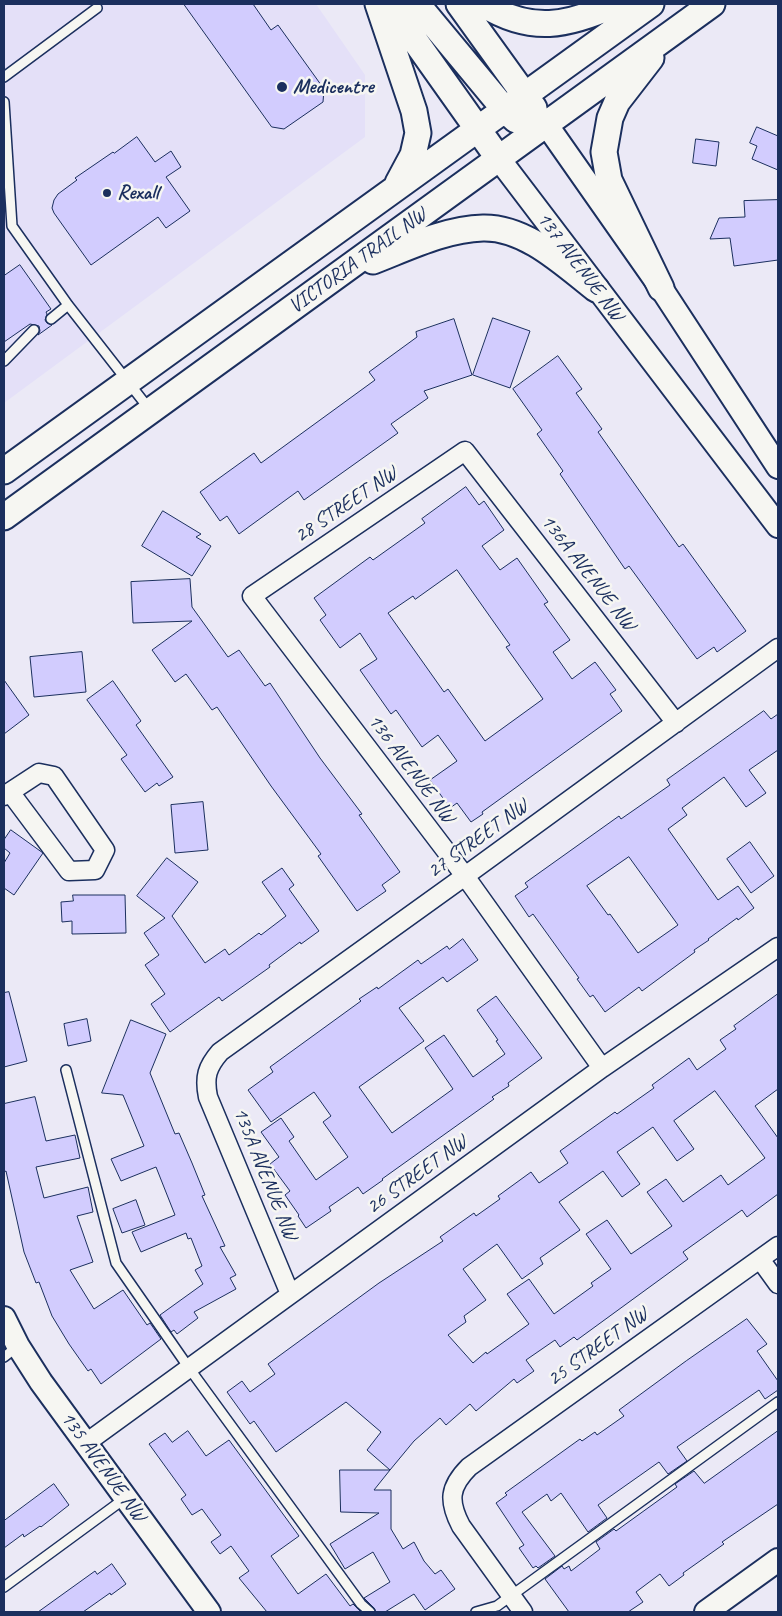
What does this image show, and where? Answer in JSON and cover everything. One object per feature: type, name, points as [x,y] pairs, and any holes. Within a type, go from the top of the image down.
[{"type":"main road","points":[[378,4],[414,111],[418,133],[413,155],[395,188]]},
{"type":"main road","name":"137 AVENUE NW","points":[[389,4],[498,159]]},
{"type":"main road","points":[[417,4],[505,110],[516,120],[546,124]]},
{"type":"main road","points":[[459,4],[546,124]]},
{"type":"main road","points":[[483,4],[523,22],[549,24],[569,22],[590,16],[616,4]]},
{"type":"main road","name":"VICTORIA TRAIL NW","points":[[4,471],[650,4]]},
{"type":"main road","name":"VICTORIA TRAIL NW","points":[[4,517],[712,4]]},
{"type":"main road","points":[[661,288],[609,180],[604,152],[610,118],[617,102],[670,34]]},
{"type":"main road","points":[[344,271],[438,237],[483,228],[502,230],[539,246],[596,288]]},
{"type":"street","points":[[546,124],[661,288],[778,466]]},
{"type":"street","name":"137 AVENUE NW","points":[[498,159],[778,526]]},
{"type":"street","name":"28 STREET NW","points":[[252,596],[465,451]]},
{"type":"street","name":"136A AVENUE NW","points":[[465,451],[676,723]]},
{"type":"street","name":"136 AVENUE NW","points":[[252,596],[465,876],[602,1068]]},
{"type":"street","name":"27 STREET NW","points":[[208,1070],[220,1052],[778,648]]},
{"type":"street","points":[[39,773],[54,776],[105,850],[95,870],[69,870],[7,794],[39,773]]},
{"type":"street","name":"26 STREET NW","points":[[86,1444],[602,1068],[778,947]]},
{"type":"street","name":"135A AVENUE NW","points":[[208,1070],[205,1083],[208,1097],[290,1294]]},
{"type":"street","name":"25 STREET NW","points":[[510,1595],[461,1526],[452,1506],[452,1493],[456,1483],[469,1467],[778,1246]]},
{"type":"street","points":[[760,1259],[778,1284]]},
{"type":"street","name":"135 AVENUE NW","points":[[4,1318],[11,1351],[41,1382],[209,1612]]},
{"type":"street","points":[[706,1612],[778,1560]]},
{"type":"street","points":[[510,1595],[523,1612]]},
{"type":"lane","points":[[4,77],[97,8]]},
{"type":"lane","points":[[4,102],[12,226],[68,305],[150,410]]},
{"type":"lane","points":[[4,232],[12,226]]},
{"type":"lane","points":[[51,319],[68,305]]},
{"type":"lane","points":[[4,361],[34,330]]},
{"type":"lane","points":[[66,1070],[116,1263],[189,1368],[361,1604],[370,1612]]},
{"type":"lane","points":[[476,1612],[497,1606],[778,1402]]},
{"type":"lane","points":[[4,1587],[126,1498]]},
{"type":"shaded area","points":[[4,4],[316,4],[365,75],[365,137],[4,403]]},
{"type":"building","points":[[184,4],[253,4],[271,30],[278,25],[324,89],[323,102],[284,129],[272,127]]},
{"type":"building","points":[[757,127],[778,136],[778,170],[752,159],[757,146],[750,143]]},
{"type":"building","points":[[137,137],[155,162],[171,151],[181,167],[166,177],[190,211],[166,228],[158,217],[91,265],[54,213],[52,208],[54,200],[58,194],[77,180],[75,178]]},
{"type":"building","points":[[696,139],[719,142],[716,166],[693,163]]},
{"type":"building","points":[[778,200],[778,260],[734,266],[730,238],[710,239],[719,218],[745,217],[744,201]]},
{"type":"building","points":[[20,265],[51,309],[46,312],[45,320],[52,325],[38,335],[40,331],[39,326],[30,324],[4,342],[4,276]]},
{"type":"building","points":[[493,318],[530,331],[510,388],[473,375]]},
{"type":"building","points":[[454,319],[472,375],[424,391],[428,398],[391,424],[398,433],[304,500],[298,491],[239,534],[227,516],[220,521],[200,492],[254,453],[261,463],[375,380],[369,372],[417,337],[416,332]]},
{"type":"building","points":[[558,356],[582,389],[576,393],[602,429],[598,432],[679,547],[683,544],[746,631],[717,652],[714,647],[697,659],[629,566],[625,569],[560,474],[563,471],[537,434],[542,430],[513,389]]},
{"type":"building","points":[[466,487],[479,505],[484,501],[504,530],[482,546],[500,570],[517,558],[548,602],[544,604],[570,640],[553,652],[572,679],[595,662],[616,690],[610,694],[622,711],[482,812],[483,814],[471,822],[457,803],[450,808],[430,780],[457,761],[438,735],[422,747],[396,710],[391,714],[360,670],[377,659],[360,633],[340,648],[320,620],[326,615],[314,598],[370,557],[373,560],[425,523],[422,519]],"holes":[[[457,570],[510,645],[506,647],[543,699],[485,741],[448,689],[444,692],[388,613],[413,596],[415,599]]]},
{"type":"building","points":[[163,511],[201,534],[196,537],[211,546],[192,576],[142,546]]},
{"type":"building","points":[[190,579],[192,607],[228,657],[239,650],[265,686],[270,683],[320,758],[362,814],[359,815],[400,872],[382,885],[386,891],[357,911],[318,856],[321,854],[271,786],[217,707],[212,710],[186,674],[175,682],[152,650],[192,621],[133,623],[131,582]]},
{"type":"building","points":[[82,652],[86,692],[34,697],[30,657]]},
{"type":"building","points":[[4,680],[29,715],[4,734]]},
{"type":"building","points":[[113,681],[141,721],[136,725],[173,777],[159,786],[157,783],[145,792],[121,759],[127,755],[87,700]]},
{"type":"building","points":[[764,711],[771,719],[778,714],[778,750],[749,770],[766,793],[746,807],[724,777],[682,808],[687,815],[668,829],[718,900],[738,886],[754,908],[708,939],[694,950],[695,952],[642,991],[639,987],[605,1012],[593,995],[590,997],[577,979],[579,978],[533,914],[529,917],[515,896],[528,887],[525,883],[619,816],[621,819],[670,785],[667,780]],"holes":[[[629,857],[678,925],[638,953],[587,886]]]},
{"type":"building","points":[[203,802],[208,850],[175,853],[171,805]]},
{"type":"building","points":[[11,830],[43,853],[14,895],[4,888],[4,863],[10,853],[4,848],[4,840]]},
{"type":"building","points":[[750,842],[774,876],[751,893],[727,859]]},
{"type":"building","points":[[167,858],[198,882],[172,916],[205,963],[225,949],[229,955],[259,933],[261,935],[286,916],[262,882],[282,868],[294,885],[289,889],[319,931],[301,944],[300,942],[269,965],[270,967],[222,1001],[219,997],[170,1032],[151,1004],[165,994],[145,965],[159,955],[144,933],[165,918],[137,896]]},
{"type":"building","points":[[73,895],[125,895],[126,933],[72,934],[72,921],[62,922],[61,902],[73,901]]},
{"type":"building","points":[[463,939],[478,960],[447,982],[443,977],[399,1008],[424,1041],[359,1087],[392,1133],[453,1089],[425,1048],[444,1035],[473,1077],[505,1054],[496,1041],[498,1040],[477,1010],[496,996],[542,1058],[508,1083],[509,1086],[492,1097],[494,1099],[383,1180],[363,1194],[358,1187],[329,1207],[331,1211],[306,1228],[285,1195],[290,1191],[270,1164],[279,1157],[261,1132],[281,1118],[294,1137],[289,1141],[316,1180],[348,1157],[323,1122],[331,1116],[314,1092],[271,1122],[248,1090],[273,1072],[270,1067],[361,1001],[359,999],[377,987],[378,989],[418,960],[421,964],[447,946],[449,949]]},
{"type":"building","points":[[9,992],[27,1061],[4,1067],[4,993]]},
{"type":"building","points":[[778,994],[778,1089],[755,1106],[778,1138],[778,1194],[747,1217],[742,1210],[683,1252],[688,1259],[577,1340],[574,1337],[560,1347],[555,1340],[526,1360],[534,1371],[517,1383],[514,1379],[476,1411],[470,1404],[446,1425],[440,1418],[414,1441],[390,1470],[367,1450],[381,1432],[346,1402],[276,1452],[254,1421],[250,1424],[227,1392],[242,1381],[250,1392],[275,1374],[268,1364],[379,1283],[443,1241],[440,1237],[474,1213],[476,1216],[500,1199],[498,1196],[531,1172],[539,1183],[568,1163],[560,1151],[615,1112],[617,1114],[654,1088],[652,1085],[689,1058],[697,1070],[726,1049],[720,1040],[736,1029],[734,1026]],"holes":[[[715,1091],[765,1158],[728,1185],[721,1175],[683,1202],[666,1179],[647,1192],[672,1226],[631,1254],[607,1220],[586,1234],[611,1269],[591,1283],[593,1286],[554,1314],[529,1279],[507,1294],[529,1324],[487,1354],[486,1352],[473,1363],[448,1335],[466,1322],[464,1316],[486,1300],[463,1269],[497,1244],[522,1279],[543,1264],[540,1258],[580,1230],[559,1202],[603,1171],[622,1197],[640,1184],[617,1152],[653,1127],[677,1161],[694,1149],[674,1121]]]},
{"type":"building","points":[[87,1019],[91,1041],[68,1046],[64,1024]]},
{"type":"building","points":[[131,1020],[166,1034],[150,1073],[175,1134],[179,1133],[205,1195],[202,1196],[225,1246],[220,1247],[236,1275],[230,1278],[236,1289],[194,1312],[198,1318],[177,1334],[174,1330],[171,1332],[160,1315],[203,1284],[195,1270],[202,1266],[191,1238],[188,1239],[186,1233],[141,1252],[132,1232],[175,1215],[156,1167],[121,1181],[111,1159],[144,1146],[123,1095],[102,1093]]},
{"type":"building","points":[[35,1097],[46,1141],[75,1135],[80,1158],[36,1167],[44,1198],[88,1187],[93,1212],[77,1216],[93,1262],[70,1270],[94,1309],[123,1290],[147,1325],[150,1323],[161,1339],[101,1384],[91,1369],[88,1371],[69,1344],[52,1316],[39,1282],[36,1283],[24,1252],[6,1171],[4,1172],[4,1104]]},
{"type":"building","points":[[136,1200],[145,1225],[122,1233],[113,1209]]},
{"type":"building","points":[[747,1319],[767,1344],[757,1351],[778,1381],[778,1390],[765,1399],[759,1390],[677,1447],[687,1461],[668,1474],[659,1462],[598,1505],[607,1518],[588,1532],[561,1493],[551,1501],[547,1494],[522,1512],[555,1556],[538,1568],[536,1566],[533,1568],[519,1548],[524,1545],[496,1503],[507,1495],[505,1493],[580,1439],[582,1441],[595,1432],[597,1435],[624,1416],[619,1410]]},
{"type":"building","points":[[188,1431],[206,1456],[229,1440],[299,1536],[271,1556],[298,1594],[326,1574],[350,1606],[353,1604],[361,1612],[267,1612],[239,1578],[249,1571],[231,1546],[220,1554],[211,1542],[221,1535],[202,1509],[192,1515],[181,1499],[186,1495],[149,1444],[165,1433],[172,1442]]},
{"type":"building","points":[[778,1431],[778,1504],[722,1542],[724,1544],[683,1573],[684,1575],[669,1586],[660,1574],[636,1592],[643,1602],[628,1612],[569,1612],[545,1579],[562,1566],[564,1569],[569,1566],[571,1571],[600,1549],[596,1542],[614,1529],[616,1531],[677,1487],[675,1484],[694,1471],[704,1483]]},
{"type":"building","points":[[340,1470],[390,1470],[374,1490],[391,1490],[391,1529],[403,1549],[414,1542],[424,1561],[435,1574],[441,1570],[455,1589],[425,1610],[414,1594],[385,1612],[376,1612],[364,1598],[390,1582],[373,1552],[345,1569],[330,1544],[379,1513],[341,1512]]},
{"type":"building","points":[[54,1484],[69,1505],[41,1527],[24,1537],[23,1534],[4,1548],[4,1521]]},
{"type":"building","points":[[112,1564],[126,1584],[111,1595],[110,1593],[83,1612],[38,1612],[95,1571],[97,1574]]},
{"type":"place","name":"Medicentre","points":[[282,87]]},
{"type":"place","name":"Rexall","points":[[107,193]]}]
